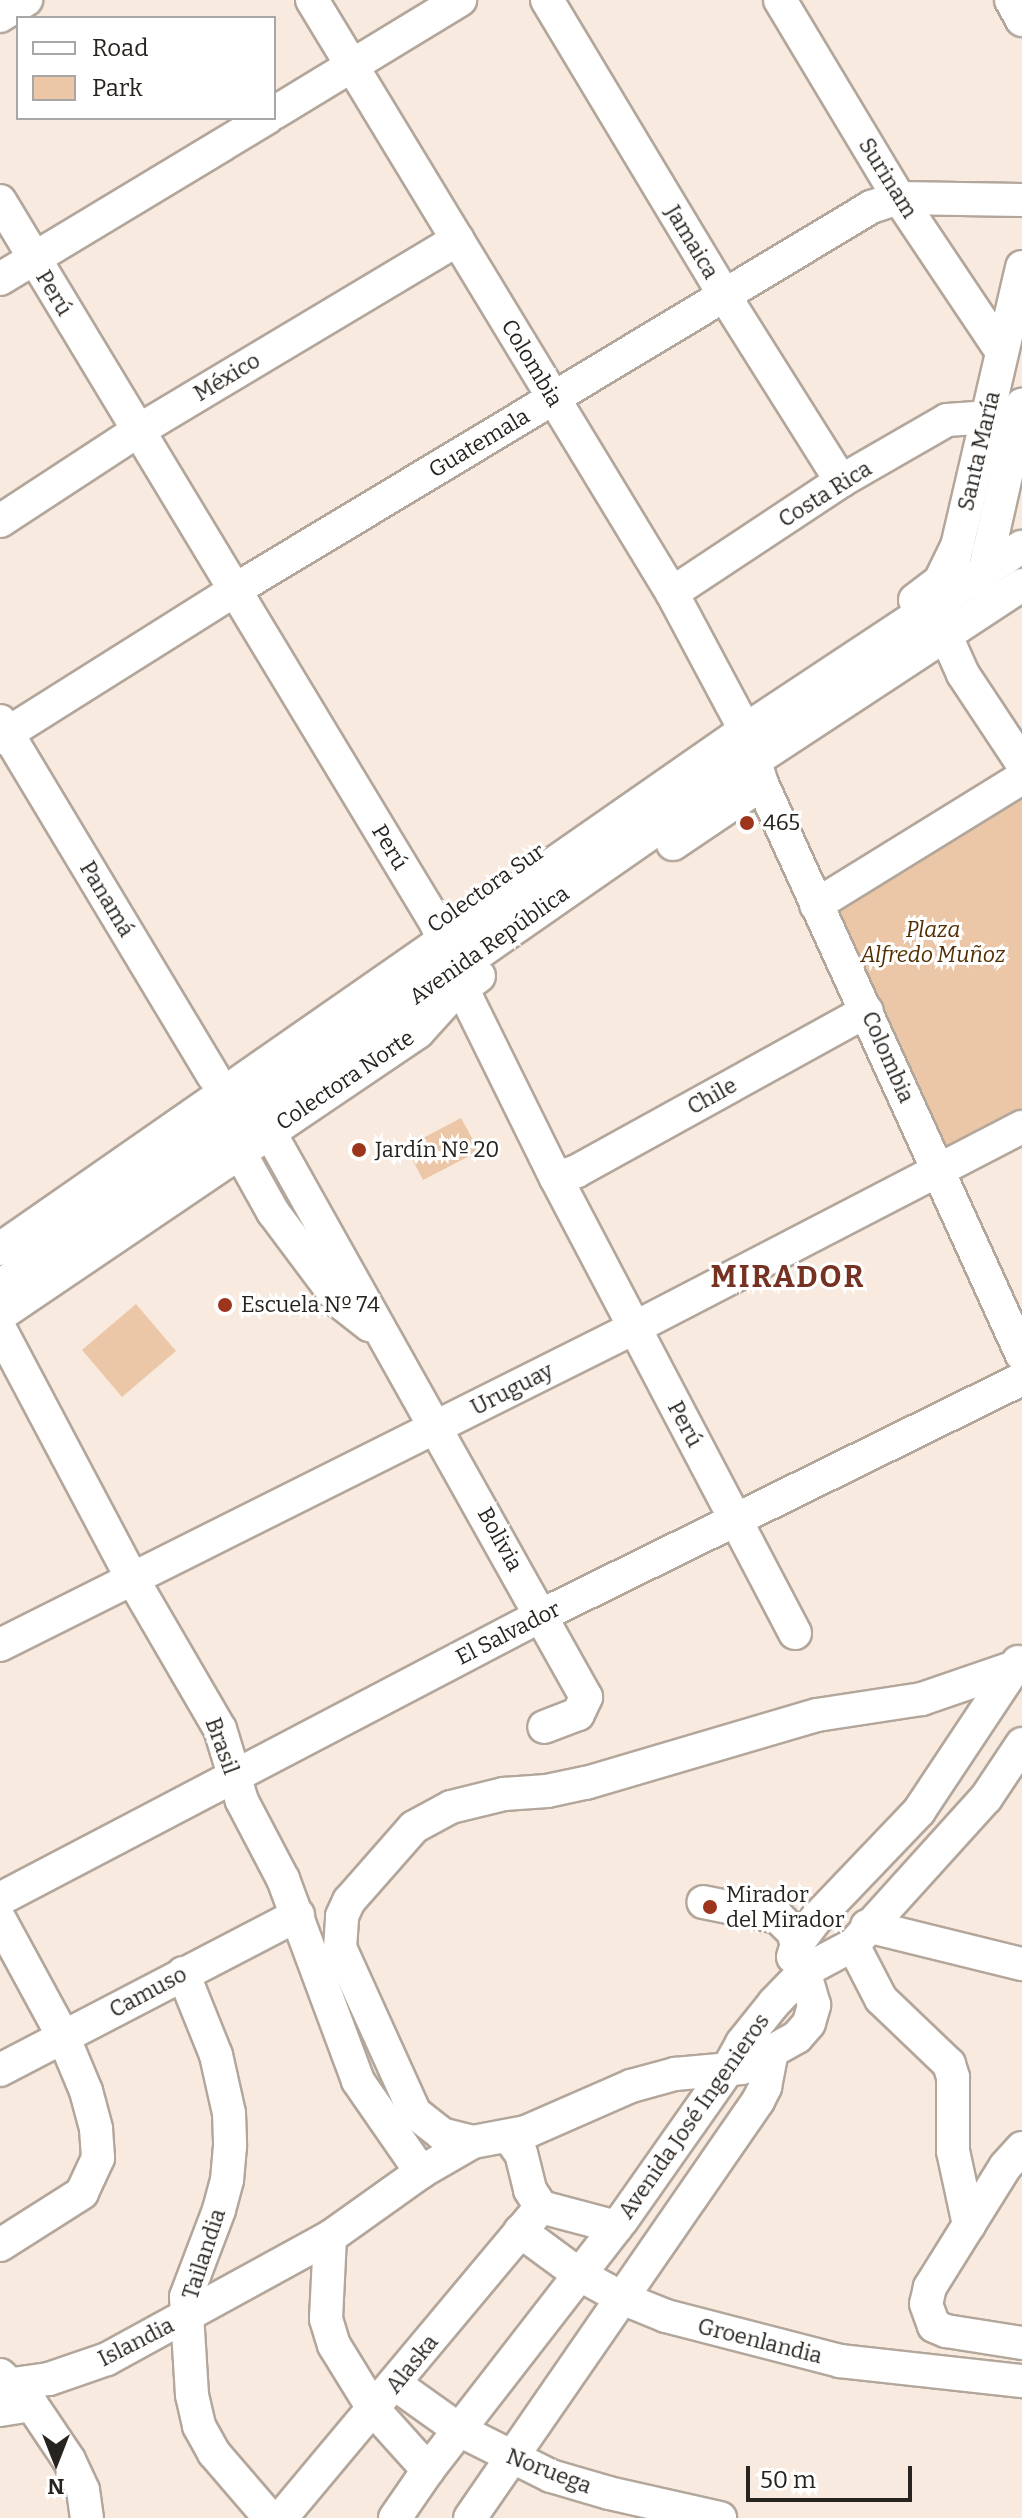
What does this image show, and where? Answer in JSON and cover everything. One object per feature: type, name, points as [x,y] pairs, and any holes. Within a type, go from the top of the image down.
[{"type":"street","points":[[0,16],[26,0]]},
{"type":"street","name":"Colombia","points":[[312,0],[672,593],[750,747],[816,905],[1022,1355]]},
{"type":"street","points":[[276,112],[460,0]]},
{"type":"street","name":"Jamaica","points":[[547,0],[724,295],[841,481]]},
{"type":"street","name":"Surinam","points":[[780,0],[899,198],[1002,352]]},
{"type":"street","points":[[1011,0],[1022,20]]},
{"type":"street","points":[[0,279],[264,120]]},
{"type":"street","name":"Guatemala","points":[[3,731],[871,207],[899,198],[1022,200]]},
{"type":"street","name":"Perú","points":[[0,201],[449,955],[556,1178],[795,1633]]},
{"type":"street","name":"México","points":[[0,521],[136,432],[458,239]]},
{"type":"street","name":"Santa María","points":[[946,636],[944,599],[1022,267]]},
{"type":"street","name":"Santa María","points":[[982,610],[982,573],[1022,404]]},
{"type":"street","name":"Costa Rica","points":[[672,593],[841,481],[947,420],[986,417]]},
{"type":"street","name":"Colectora Sur","points":[[0,1221],[213,1076],[449,955],[750,747],[940,581],[958,544]]},
{"type":"street","points":[[750,747],[944,599],[1022,547]]},
{"type":"street","points":[[750,747],[946,636],[1022,585]]},
{"type":"street","points":[[946,636],[963,674],[1022,763]]},
{"type":"street","name":"Panamá","points":[[3,731],[213,1076]]},
{"type":"street","name":"Colectora Norte","points":[[0,1315],[418,1032],[449,955],[750,747]]},
{"type":"street","points":[[816,905],[1022,778]]},
{"type":"street","name":"Avenida República","points":[[0,1249],[449,955]]},
{"type":"street","name":"Avenida República","points":[[0,1286],[449,955]]},
{"type":"street","name":"Chile","points":[[556,1178],[577,1171],[867,1011]]},
{"type":"street","name":"Uruguay","points":[[0,1645],[634,1328],[1022,1127]]},
{"type":"street","name":"Bolivia","points":[[269,1131],[586,1697],[578,1714],[544,1727]]},
{"type":"street","name":"Bolivia","points":[[240,1153],[273,1212],[341,1303],[384,1334]]},
{"type":"street","name":"Brasil","points":[[0,1329],[132,1578],[220,1729],[232,1775],[298,1915],[358,2081],[421,2172]]},
{"type":"street","name":"El Salvador","points":[[0,1899],[542,1615],[1022,1379]]},
{"type":"street","points":[[802,1957],[844,1886],[919,1811],[1018,1661]]},
{"type":"street","points":[[703,1902],[778,1917],[793,1932],[814,2005],[809,2023],[797,2037],[742,2068],[726,2072],[675,2074],[631,2086],[526,2132],[473,2142],[442,2134],[415,2113],[340,1948],[342,1916],[349,1901],[414,1827],[451,1807],[504,1794],[547,1791],[586,1783],[817,1715],[922,1699],[1018,1661]]},
{"type":"street","name":"Avenida José Ingenieros","points":[[395,2518],[428,2470],[616,2227],[726,2072],[742,2043],[781,1996],[802,1957],[860,1936],[986,1798],[1022,1744]]},
{"type":"street","name":"Camuso","points":[[0,2070],[298,1915]]},
{"type":"street","points":[[0,1920],[63,2036],[86,2091],[96,2129],[98,2158],[94,2175],[82,2193],[0,2245]]},
{"type":"street","points":[[969,2225],[953,2151],[953,2077],[949,2064],[881,1999],[860,1936],[1022,1964]]},
{"type":"street","name":"Tailandia","points":[[183,1973],[216,2055],[229,2113],[230,2146],[227,2180],[193,2276],[186,2316],[192,2395],[199,2426],[220,2462],[286,2515]]},
{"type":"street","points":[[470,2518],[758,2101],[765,2087],[772,2052]]},
{"type":"street","points":[[508,2136],[521,2153],[530,2190],[530,2219],[616,2227]]},
{"type":"street","name":"Islandia","points":[[11,2394],[107,2359],[186,2316],[330,2237],[421,2172],[473,2142]]},
{"type":"street","points":[[1022,2148],[1005,2167],[930,2287],[926,2304],[928,2317],[934,2326],[946,2331],[1022,2343]]},
{"type":"street","name":"Groenlandia","points":[[530,2219],[580,2275],[620,2297],[666,2316],[840,2361],[1022,2381]]},
{"type":"street","name":"Alaska","points":[[286,2515],[530,2219]]},
{"type":"street","points":[[330,2237],[326,2319],[344,2366],[374,2410],[428,2470]]},
{"type":"street","name":"Noruega","points":[[395,2384],[461,2431],[551,2476],[609,2493],[720,2518]]},
{"type":"street","points":[[11,2394],[69,2460],[83,2490],[87,2518]]},
{"type":"green space","name":"Plaza Alfredo Muñoz","points":[[1022,778],[1022,1127],[937,1169],[816,905]]},
{"type":"green space","points":[[461,1118],[479,1151],[423,1180],[406,1147]]},
{"type":"green space","points":[[136,1304],[176,1351],[122,1397],[82,1350]]},
{"type":"place","name":"465","points":[[747,823]]},
{"type":"place","name":"Jardín Nº 20","points":[[359,1150]]},
{"type":"place","name":"Escuela Nº 74","points":[[225,1305]]},
{"type":"place","name":"Mirador del Mirador","points":[[710,1907]]},
{"type":"district","name":"MIRADOR","points":[[788,1277]]}]
